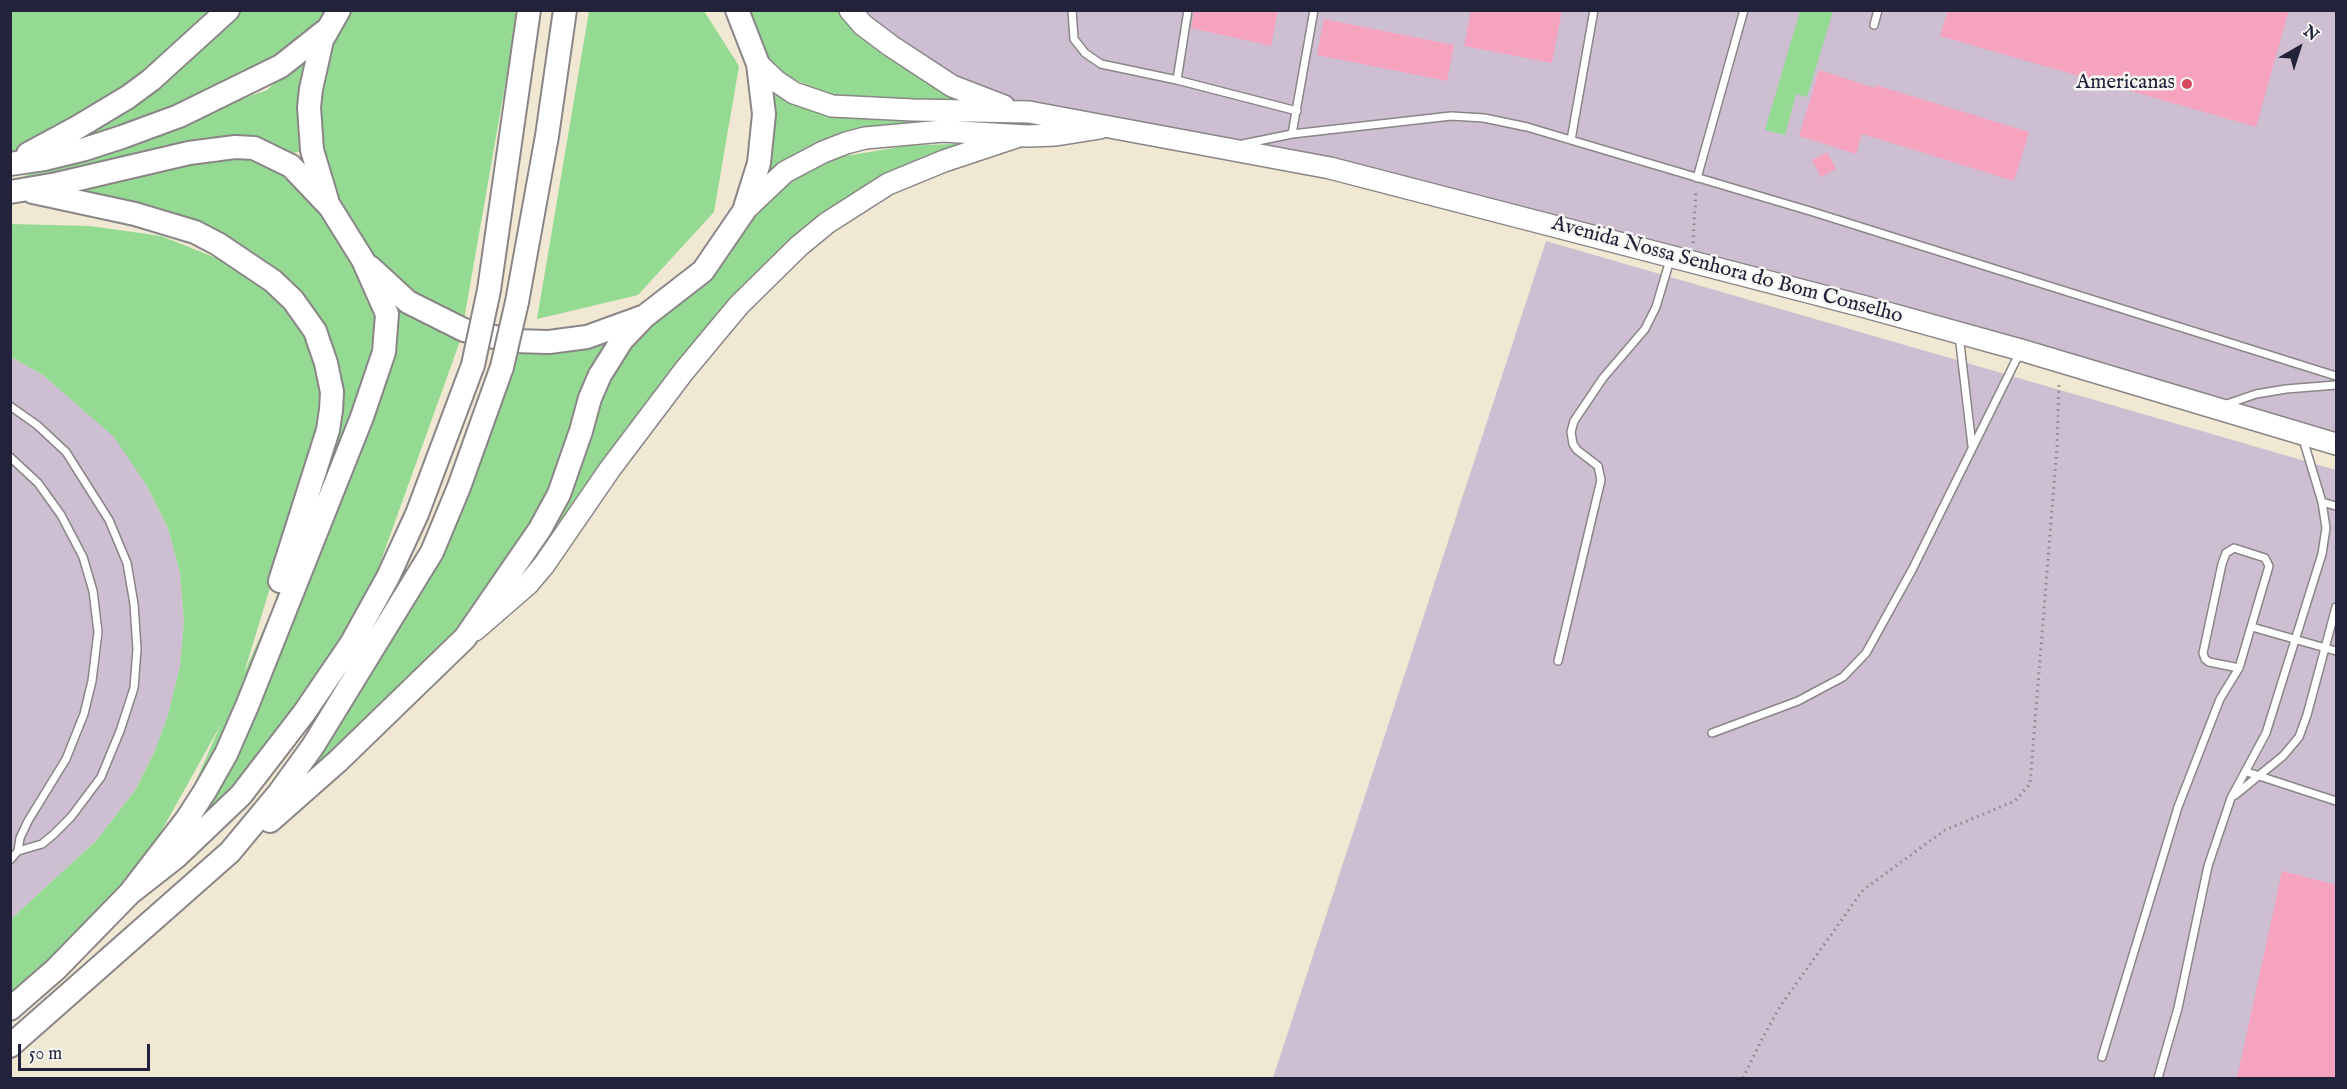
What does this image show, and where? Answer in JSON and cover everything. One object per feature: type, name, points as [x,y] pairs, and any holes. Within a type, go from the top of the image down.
[{"type":"highway","points":[[10,163],[128,97],[151,80],[228,10]]},
{"type":"highway","points":[[10,163],[44,159],[85,149],[179,116],[281,66],[325,31],[339,10]]},
{"type":"highway","points":[[130,893],[176,857],[241,795],[304,712],[351,644],[388,577],[417,514],[473,365],[489,291],[529,10]]},
{"type":"highway","points":[[10,1046],[199,882],[230,852],[279,793],[313,746],[432,552],[459,488],[502,367],[517,302],[547,136],[565,10]]},
{"type":"highway","points":[[230,852],[259,831],[338,761],[465,638],[540,529],[559,494],[590,398],[600,375],[622,340],[645,316],[703,271],[744,211],[759,163],[764,114],[758,64],[737,10]]},
{"type":"highway","points":[[325,31],[309,107],[312,150],[330,207]]},
{"type":"highway","points":[[10,1009],[56,969],[130,893],[187,819],[205,791],[239,725],[351,448],[384,352],[387,335],[387,314],[363,260],[330,207],[291,166],[254,148],[235,147],[189,153],[57,184],[15,191]]},
{"type":"highway","points":[[15,191],[135,214],[195,232],[226,249],[273,281],[294,300],[315,331],[326,363],[332,392],[331,410],[328,430],[268,624],[267,631],[271,644]]},
{"type":"highway","points":[[363,260],[408,302],[464,330],[512,341],[549,342],[586,337],[645,316]]},
{"type":"main road","points":[[850,10],[863,25],[891,46],[952,86],[1019,111]]},
{"type":"main road","points":[[758,64],[776,81],[794,93],[832,106],[913,110],[1019,111]]},
{"type":"main road","name":"Avenida Nossa Senhora do Bom Conselho","points":[[1019,111],[1228,147],[1330,168],[1692,260],[1958,332],[2337,444]]},
{"type":"main road","points":[[744,211],[785,172],[846,143],[885,135],[922,132],[967,131],[1019,136],[1056,135],[1110,126]]},
{"type":"main road","points":[[465,638],[528,584],[684,371],[739,305],[799,246],[827,223],[888,184],[944,161],[1019,136]]},
{"type":"lane","points":[[1072,10],[1074,39],[1092,59],[1101,64],[1177,80],[1297,111]]},
{"type":"lane","points":[[1177,80],[1188,10]]},
{"type":"lane","points":[[1292,134],[1314,10]]},
{"type":"lane","points":[[1571,140],[1594,10]]},
{"type":"lane","points":[[1697,178],[1744,10]]},
{"type":"lane","points":[[1874,25],[1878,10]]},
{"type":"lane","points":[[1228,147],[1292,134],[1451,116],[1484,118],[1527,126],[1810,211],[2337,376]]},
{"type":"lane","points":[[1558,661],[1601,480],[1598,466],[1577,450],[1573,444],[1571,432],[1574,421],[1603,378],[1645,328],[1656,307],[1671,255]]},
{"type":"lane","points":[[1958,332],[1972,447]]},
{"type":"lane","points":[[1712,733],[1798,701],[1843,677],[1866,653],[1912,570],[2021,350]]},
{"type":"lane","points":[[2215,408],[2256,394],[2337,385]]},
{"type":"lane","points":[[10,406],[37,425],[66,452],[109,520],[127,563],[134,604],[137,649],[134,688],[120,731],[101,777],[71,817],[54,834],[42,844],[18,851],[10,860]]},
{"type":"lane","points":[[2158,1078],[2178,1008],[2208,866],[2231,798],[2266,733],[2322,554],[2326,528],[2322,502],[2301,433]]},
{"type":"lane","points":[[10,457],[38,483],[61,515],[83,557],[93,591],[98,632],[92,681],[84,714],[66,759],[28,821],[20,838],[18,851]]},
{"type":"lane","points":[[2322,502],[2337,506]]},
{"type":"lane","points":[[2102,1057],[2178,807],[2194,771],[2220,699],[2239,668],[2269,566],[2265,558],[2234,549],[2226,553],[2222,564],[2203,653],[2209,662],[2239,668]]},
{"type":"lane","points":[[2231,798],[2283,756],[2299,737],[2337,607]]},
{"type":"lane","points":[[2252,627],[2337,651]]},
{"type":"lane","points":[[2247,772],[2337,801]]},
{"type":"path","points":[[1692,260],[1697,178]]},
{"type":"path","points":[[1743,1078],[1781,1005],[1863,890],[1945,830],[2015,801],[2030,784],[2057,447],[2059,362]]},
{"type":"shaded area","points":[[850,11],[2336,11],[2336,444],[1862,306],[952,86]]},
{"type":"shaded area","points":[[1546,241],[2336,470],[2336,1078],[1273,1078]]},
{"type":"shaded area","points":[[11,357],[43,375],[115,437],[147,486],[168,528],[180,573],[184,621],[180,666],[168,716],[154,753],[136,789],[96,841],[11,919]]},
{"type":"green space","points":[[11,11],[218,11],[134,85],[11,166]]},
{"type":"green space","points":[[238,11],[330,11],[266,79],[43,157]]},
{"type":"green space","points":[[339,11],[518,11],[464,320],[422,300],[333,211],[363,260],[464,330],[351,644],[261,769],[160,863],[220,726],[153,846],[101,911],[11,1001],[11,919],[96,841],[136,789],[154,753],[168,715],[180,666],[184,621],[180,573],[168,528],[147,486],[114,437],[43,375],[11,357],[11,224],[90,226],[161,236],[224,261],[266,291],[290,315],[310,347],[321,383],[318,423],[244,673],[273,608],[326,431],[326,363],[273,281],[208,226],[57,184],[11,181],[267,90],[322,40]],"holes":[[[312,150],[328,207],[273,156]]]},
{"type":"green space","points":[[589,11],[704,11],[739,66],[714,212],[638,295],[537,319]]},
{"type":"green space","points":[[741,11],[841,11],[996,108],[843,103],[780,72],[755,44]]},
{"type":"green space","points":[[1800,11],[1833,11],[1807,97],[1796,94],[1785,135],[1765,130]]},
{"type":"green space","points":[[760,73],[791,96],[1076,119],[836,148],[834,158],[905,146],[995,142],[942,159],[778,266],[576,520],[420,682],[338,761],[279,793],[437,560],[512,341],[645,316],[626,355],[648,319],[749,201]]},
{"type":"building","points":[[1194,10],[1278,10],[1271,46],[1191,28]]},
{"type":"building","points":[[1471,10],[1562,10],[1552,63],[1464,46]]},
{"type":"building","name":"Americanas","points":[[1948,10],[2289,10],[2256,127],[1940,36]]},
{"type":"building","points":[[1324,19],[1454,45],[1447,81],[1317,55]]},
{"type":"building","points":[[1819,70],[2029,132],[2014,181],[1862,134],[1856,154],[1799,136]]},
{"type":"building","points":[[1827,152],[1836,169],[1821,177],[1812,160]]},
{"type":"building","points":[[2282,871],[2337,885],[2337,1078],[2237,1078]]},
{"type":"place","name":"Americanas","points":[[2187,84]]}]
